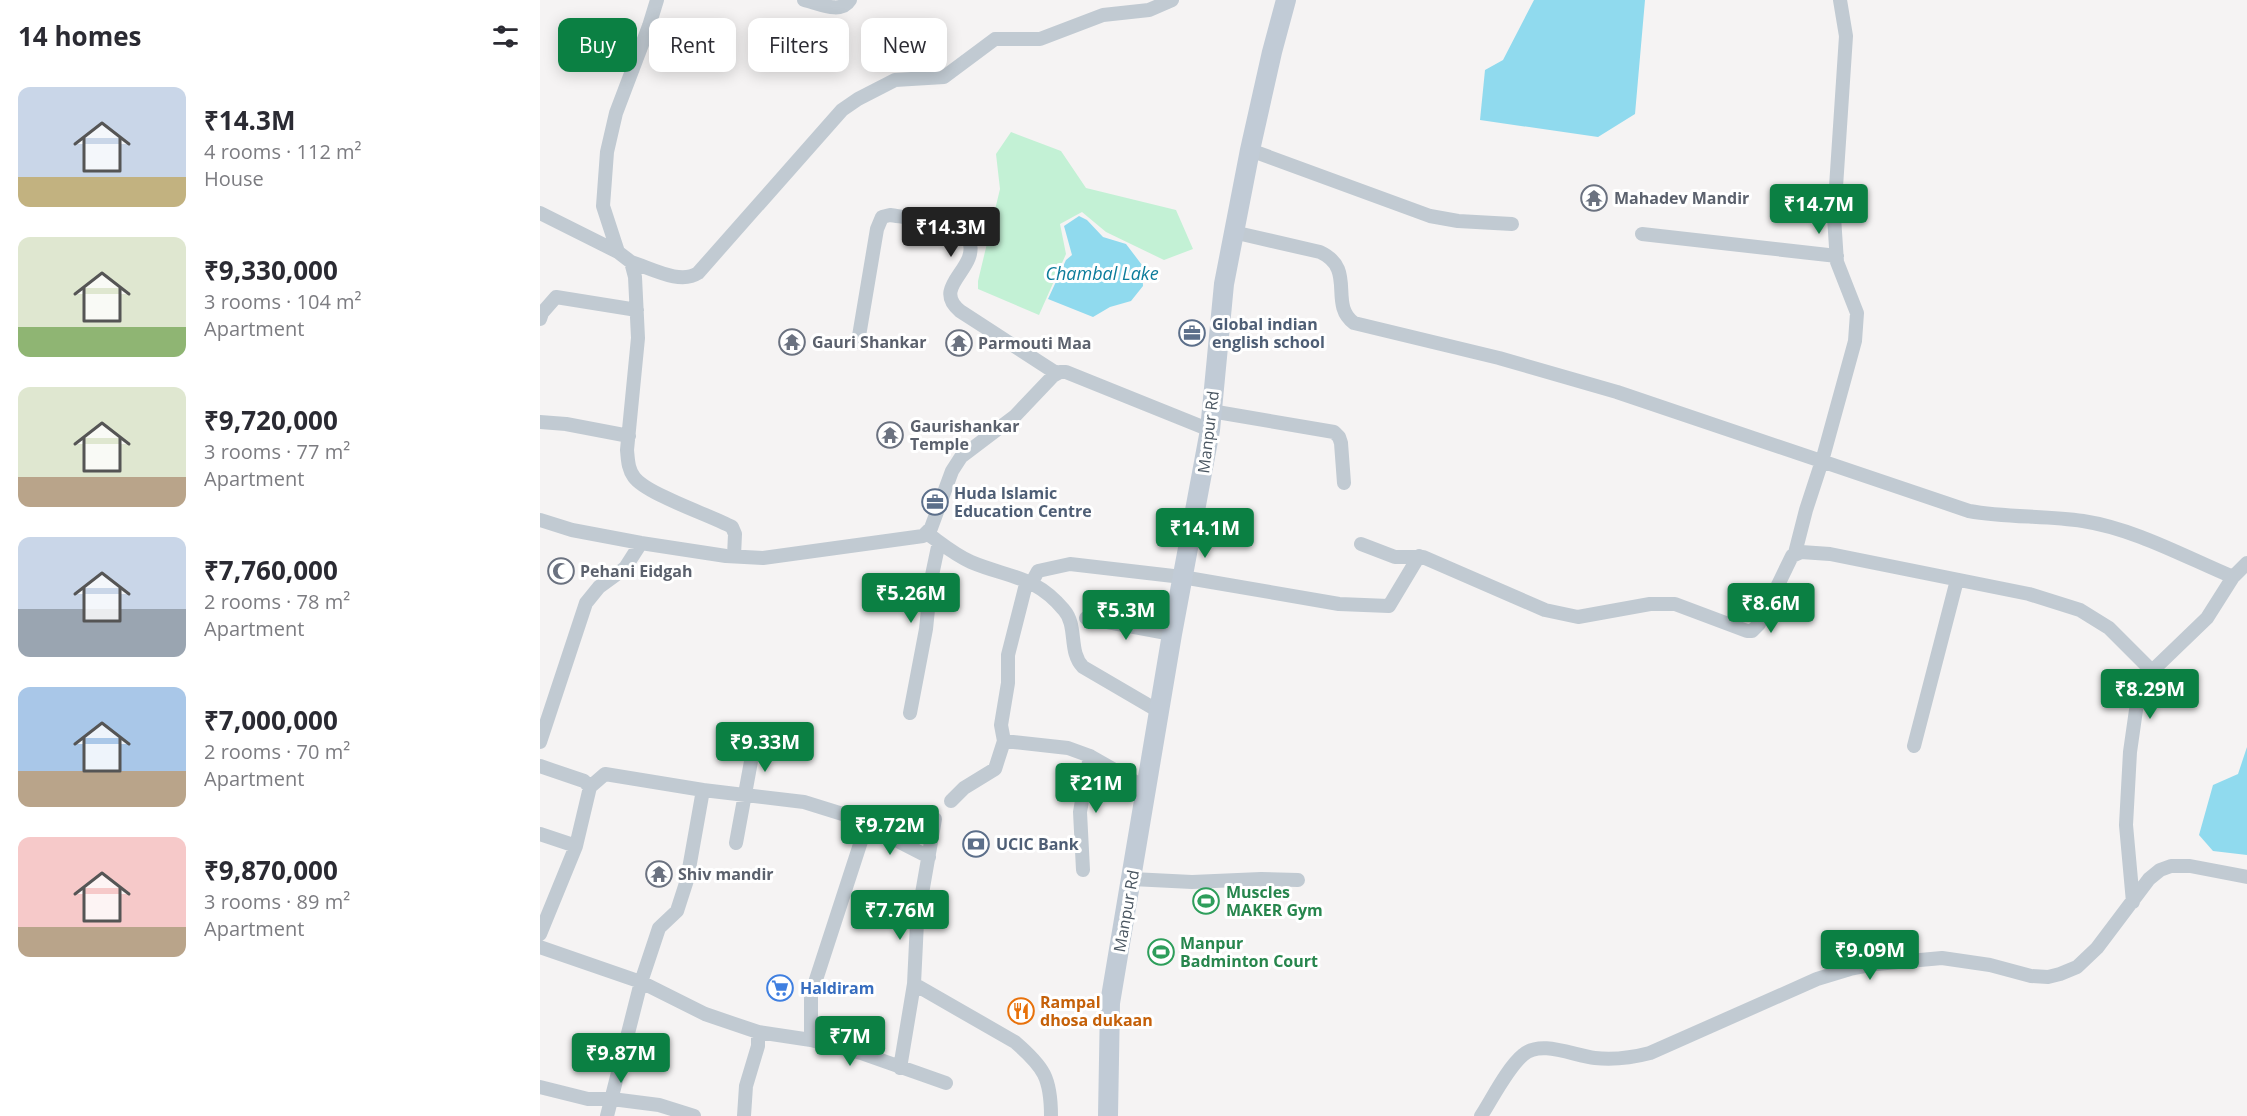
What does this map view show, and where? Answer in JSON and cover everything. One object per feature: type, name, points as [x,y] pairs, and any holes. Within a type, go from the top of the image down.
[{"type":"main road","name":"Manpur Rd","points":[[1108,1116],[1110,1003],[1210,421],[1224,284],[1250,150],[1286,0]]},
{"type":"street","points":[[618,252],[603,206],[607,152],[616,113],[657,0]]},
{"type":"street","points":[[804,0],[840,8],[847,5],[850,0]]},
{"type":"street","points":[[540,213],[618,252],[631,262],[679,277],[692,277],[842,110],[858,99],[895,80],[944,77],[995,39],[1040,39],[1103,15],[1149,10],[1172,0]]},
{"type":"street","points":[[1361,544],[1395,557],[1419,556],[1545,610],[1564,615],[1594,615],[1662,603],[1688,607],[1747,631],[1759,624],[1789,559],[1796,553],[1806,510],[1855,341],[1856,305],[1843,280],[1836,256],[1834,218],[1846,36],[1840,0]]},
{"type":"street","points":[[1250,150],[1430,216],[1458,221],[1512,224]]},
{"type":"street","points":[[858,342],[877,229],[882,217],[890,215],[949,226],[963,231],[970,242],[971,250],[969,260],[951,287],[952,303],[960,311],[1056,374]]},
{"type":"street","points":[[1233,232],[1320,252],[1330,257],[1337,265],[1339,272],[1344,314],[1354,323],[1499,358],[1617,392],[1969,511],[1997,516],[2084,521],[2110,528],[2139,537],[2233,577]]},
{"type":"street","points":[[1642,234],[1836,256]]},
{"type":"street","points":[[631,262],[635,277],[637,310],[637,362],[628,460],[632,476],[645,487],[732,527],[735,534],[734,556]]},
{"type":"street","points":[[540,319],[542,313],[556,297],[637,310]]},
{"type":"street","points":[[910,713],[926,629],[933,538],[952,471],[961,457],[1015,416],[1056,374],[1066,372],[1210,421],[1334,432],[1339,436],[1341,443],[1344,483]]},
{"type":"street","points":[[540,422],[566,424],[629,436]]},
{"type":"street","points":[[540,520],[572,530],[641,543],[764,558],[920,537],[933,538],[971,562],[1032,582],[1067,614],[1077,658],[1083,667],[1160,712]]},
{"type":"street","points":[[540,742],[586,603],[598,587],[625,568],[641,543]]},
{"type":"street","points":[[1796,553],[1830,554],[2029,594],[2080,610],[2109,628],[2152,671]]},
{"type":"street","points":[[951,801],[964,788],[995,769],[1004,741],[1001,725],[1008,683],[1008,655],[1025,588],[1032,582],[1038,571],[1070,564],[1182,577],[1339,604],[1389,606],[1419,556]]},
{"type":"street","points":[[2133,902],[2126,825],[2133,723],[2143,685],[2152,671],[2207,618],[2233,577],[2247,563]]},
{"type":"street","points":[[1914,746],[1957,580]]},
{"type":"street","points":[[1086,618],[1172,634]]},
{"type":"street","points":[[1004,741],[1068,747],[1090,756],[1146,788]]},
{"type":"street","points":[[736,843],[754,745]]},
{"type":"street","points":[[1083,870],[1080,812],[1090,756]]},
{"type":"street","points":[[540,766],[584,780],[590,787]]},
{"type":"street","points":[[540,934],[576,846],[590,787],[605,774],[703,790],[804,802],[849,816],[928,857]]},
{"type":"street","points":[[607,1116],[641,982],[659,928],[677,910],[687,880],[703,790]]},
{"type":"street","points":[[900,1068],[914,984],[917,922],[936,819]]},
{"type":"street","points":[[811,1040],[811,995],[866,826]]},
{"type":"street","points":[[540,834],[576,846]]},
{"type":"street","points":[[1481,1116],[1515,1064],[1528,1051],[1545,1048],[1594,1058],[1612,1059],[1650,1053],[1817,979],[1876,964],[1942,958],[1990,965],[2031,976],[2048,977],[2077,967],[2097,948],[2149,879],[2160,870],[2170,866],[2190,866],[2247,877]]},
{"type":"street","points":[[1132,879],[1192,882],[1298,880]]},
{"type":"street","points":[[540,947],[641,982],[705,1014],[758,1032],[811,1040],[861,1053],[946,1083]]},
{"type":"street","points":[[914,984],[1015,1042],[1030,1055],[1041,1067],[1047,1080],[1051,1096],[1051,1116]]},
{"type":"street","points":[[744,1116],[747,1086],[758,1046],[758,1032]]},
{"type":"street","points":[[540,1088],[588,1099],[612,1099],[659,1105],[694,1116]]},
{"type":"green space","points":[[1011,132],[1061,151],[1086,188],[1176,210],[1193,249],[1164,260],[1106,232],[1082,212],[1060,224],[1066,254],[1039,315],[978,289],[1000,189],[996,154]]},
{"type":"water","points":[[1534,0],[1645,0],[1635,114],[1598,137],[1480,120],[1485,70],[1503,60]]},
{"type":"water","name":"Chambal Lake","points":[[1079,216],[1087,220],[1103,237],[1126,244],[1142,265],[1143,286],[1131,301],[1110,307],[1093,317],[1048,299],[1066,260],[1072,255],[1064,226]]},
{"type":"water","points":[[2247,747],[2247,855],[2213,851],[2199,835],[2213,785],[2238,774]]},
{"type":"place","name":"Mahadev Mandir","points":[[1594,198]]},
{"type":"place","name":"Global indian english school","points":[[1192,333]]},
{"type":"place","name":"Gauri Shankar","points":[[792,342]]},
{"type":"place","name":"Parmouti Maa","points":[[959,343]]},
{"type":"place","name":"Gaurishankar Temple","points":[[890,435]]},
{"type":"place","name":"Huda Islamic Education Centre","points":[[935,502]]},
{"type":"place","name":"Pehani Eidgah","points":[[561,571]]},
{"type":"place","name":"UCIC Bank","points":[[976,844]]},
{"type":"place","name":"Shiv mandir","points":[[659,874]]},
{"type":"place","name":"Muscles MAKER Gym","points":[[1206,901]]},
{"type":"place","name":"Manpur Badminton Court","points":[[1161,952]]},
{"type":"place","name":"Haldiram","points":[[780,988]]},
{"type":"place","name":"Rampal dhosa dukaan","points":[[1021,1011]]}]
